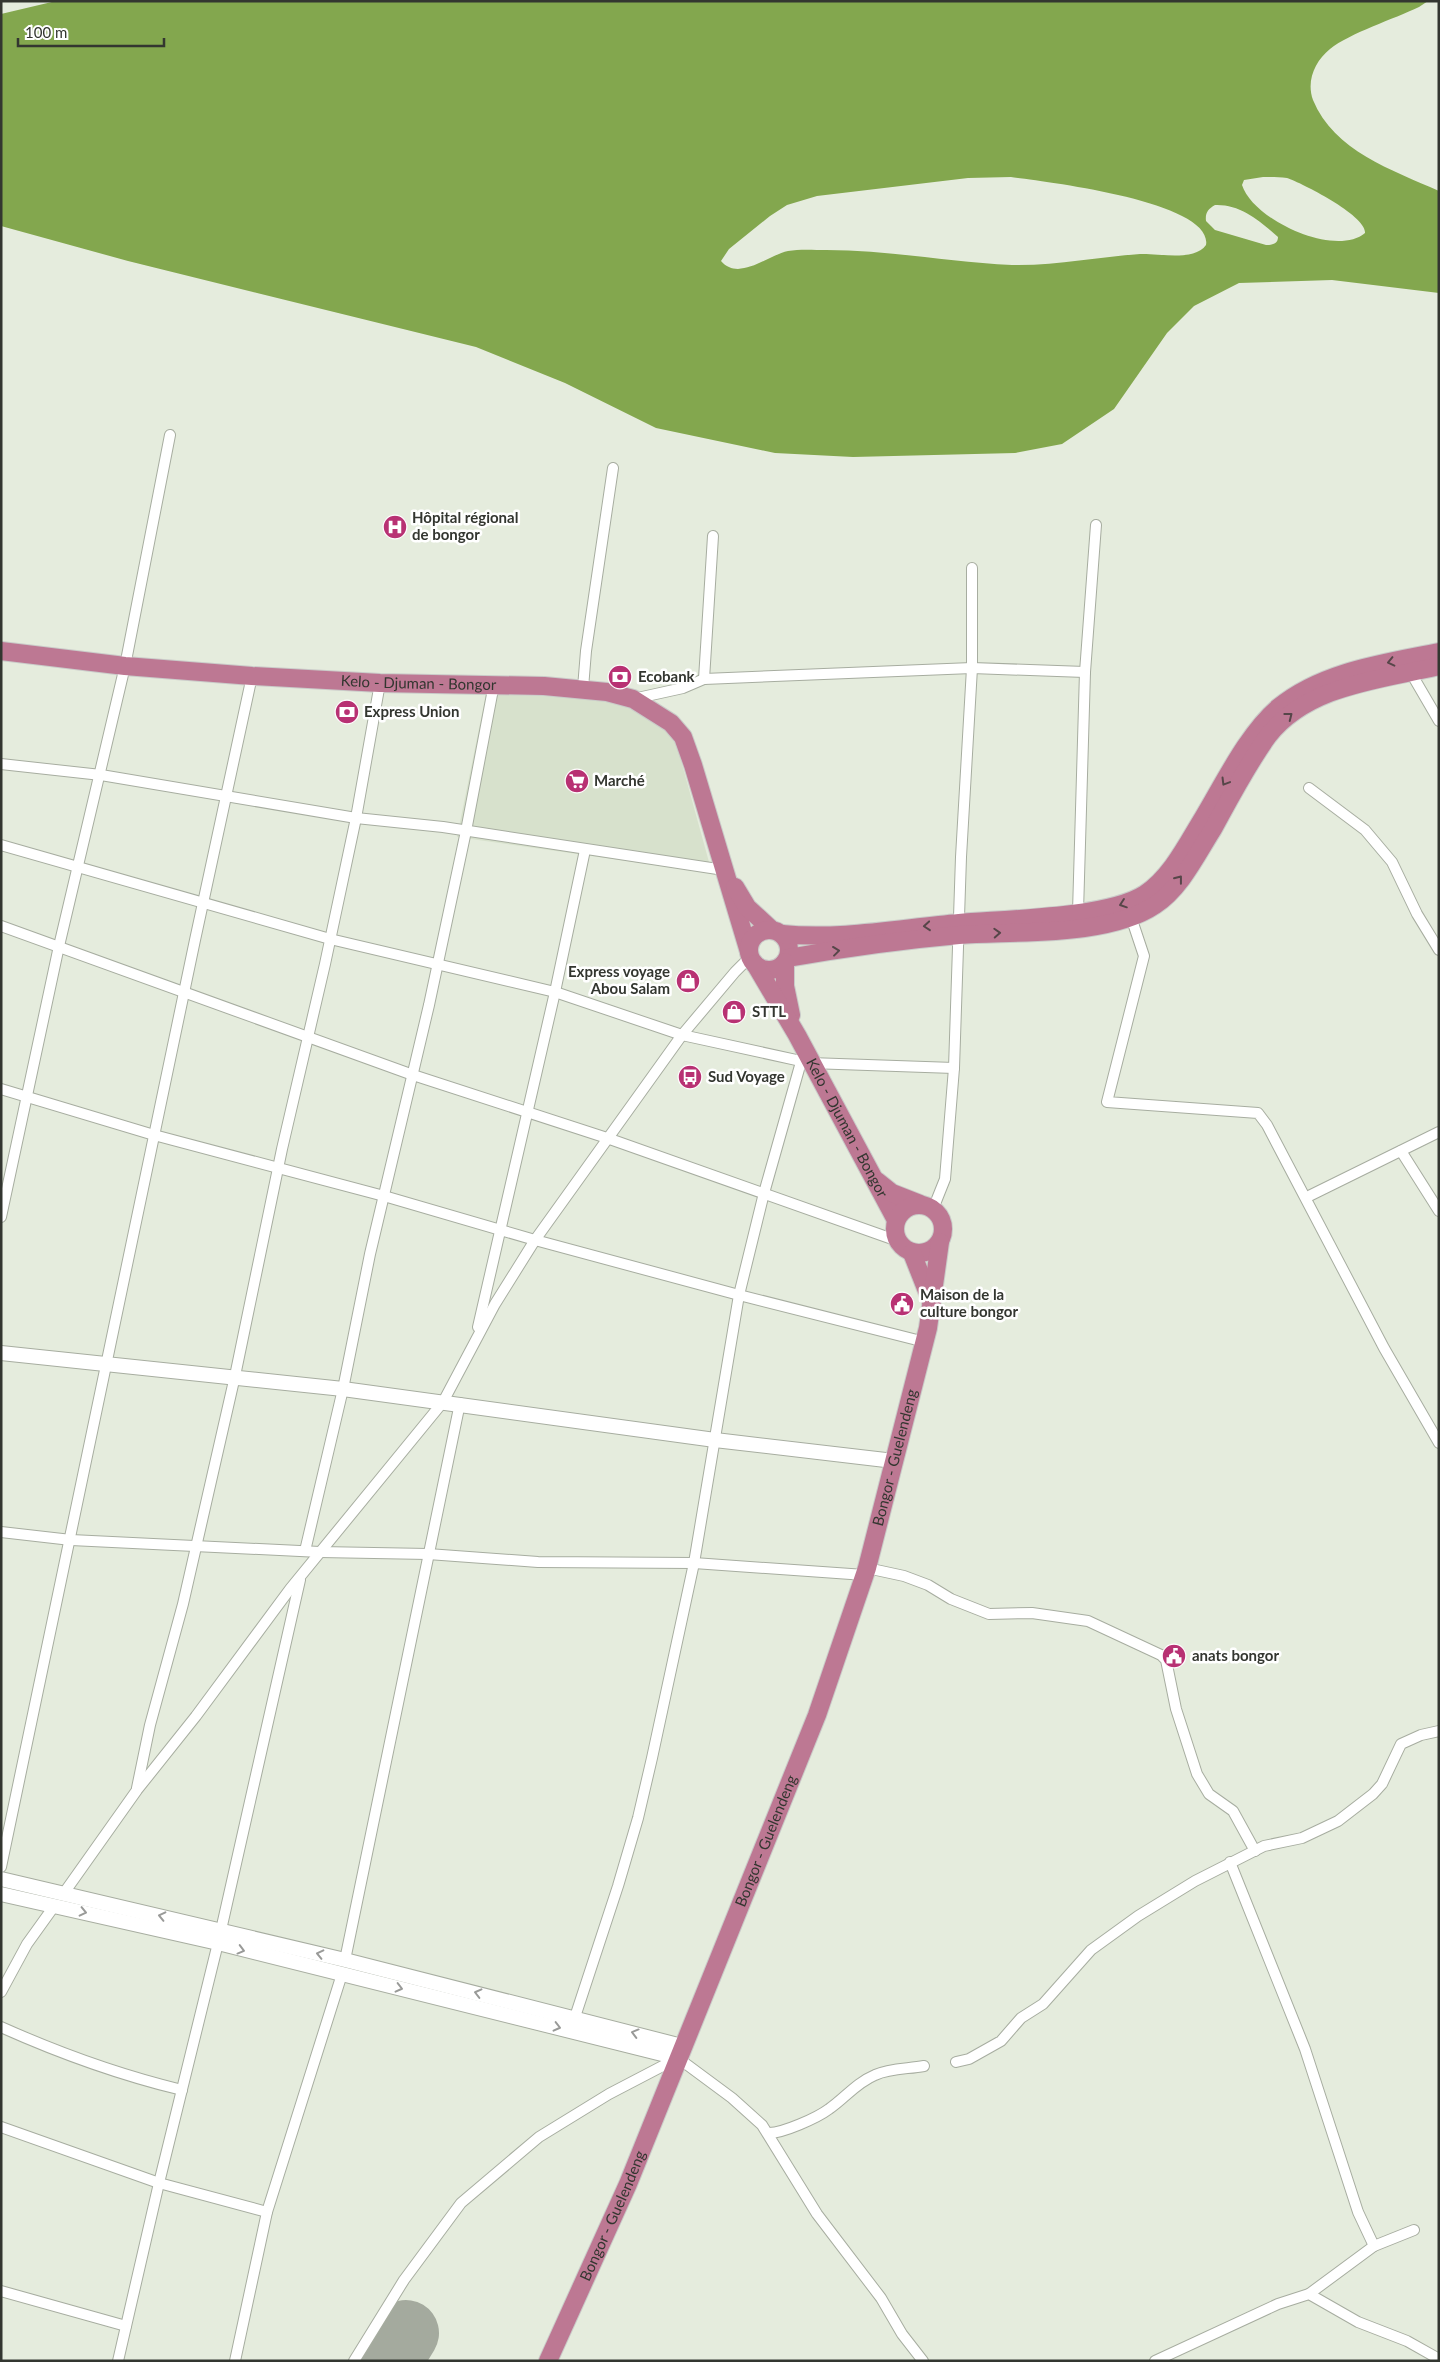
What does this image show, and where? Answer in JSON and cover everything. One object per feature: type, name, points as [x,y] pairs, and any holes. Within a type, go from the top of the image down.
[{"type":"highway","name":"Kelo - Djuman - Bongor","points":[[1,651],[125,666],[252,676],[380,683],[494,684],[583,688],[618,694],[633,699],[670,723],[683,737],[751,958],[796,1035]]},
{"type":"highway","points":[[1439,652],[1330,678],[1300,693],[1279,707],[1260,727],[1246,746],[1183,851],[1166,874],[1145,894],[1126,903],[1078,912],[958,929],[786,960],[770,970],[751,958],[751,942],[757,934],[777,932],[834,935],[958,929],[1078,928],[1116,922],[1131,917],[1156,905],[1179,882],[1199,852],[1255,755],[1269,735],[1286,718],[1333,691],[1439,666]]},
{"type":"highway","name":"Kelo - Djuman - Bongor","points":[[724,870],[747,907],[777,932]]},
{"type":"highway","points":[[777,932],[790,948],[786,960]]},
{"type":"highway","name":"Kelo - Djuman - Bongor","points":[[786,960],[785,986],[796,1035],[806,1062],[896,1220]]},
{"type":"highway","points":[[872,1177],[892,1193],[926,1207],[942,1221],[943,1236],[940,1242],[928,1252],[912,1253]]},
{"type":"highway","points":[[926,1207],[906,1208],[896,1220],[895,1234],[898,1241],[912,1253],[932,1305]]},
{"type":"highway","name":"Bongor - Guelendeng","points":[[548,2361],[628,2184],[808,1738],[866,1572],[925,1342],[940,1242]]},
{"type":"main road","points":[[1,1353],[235,1376],[460,1403],[715,1440],[894,1461]]},
{"type":"main road","points":[[1,1879],[64,1893],[220,1937],[268,1957],[344,1967],[575,2017],[680,2052]]},
{"type":"main road","points":[[1,1894],[220,1937],[271,1942],[344,1967],[680,2052]]},
{"type":"main road","points":[[268,1957],[271,1942]]},
{"type":"street","points":[[1,1217],[59,946],[101,775],[125,666],[170,435]]},
{"type":"street","points":[[583,688],[586,652],[613,468]]},
{"type":"street","points":[[1078,912],[1086,672],[1096,525]]},
{"type":"street","points":[[704,679],[713,536]]},
{"type":"street","points":[[926,1207],[945,1179],[954,1068],[958,929],[972,668],[972,568]]},
{"type":"street","points":[[633,699],[683,688],[704,679],[972,668],[1086,672]]},
{"type":"street","points":[[1411,672],[1439,721]]},
{"type":"street","points":[[1,1867],[108,1365],[154,1135],[205,903],[225,796],[252,676]]},
{"type":"street","points":[[137,1790],[150,1725],[196,1546],[235,1376],[278,1169],[356,818],[380,683]]},
{"type":"street","points":[[305,1551],[343,1389],[384,1196],[438,965],[494,684]]},
{"type":"street","points":[[1,764],[101,775],[356,818],[466,831],[724,870]]},
{"type":"street","points":[[1309,788],[1365,830],[1392,862],[1417,914],[1439,950]]},
{"type":"street","points":[[1,845],[330,939],[556,992],[682,1035],[806,1062],[954,1068]]},
{"type":"street","points":[[475,1341],[556,992],[586,850]]},
{"type":"street","points":[[1131,917],[1144,956],[1107,1102],[1258,1113],[1267,1124],[1307,1197],[1384,1348],[1439,1443]]},
{"type":"street","points":[[1,926],[413,1075],[608,1138],[898,1241]]},
{"type":"street","points":[[64,1893],[137,1790],[196,1716],[300,1576],[443,1402],[495,1304],[535,1240],[682,1035],[735,972],[751,958]]},
{"type":"street","points":[[575,2017],[638,1818],[694,1563],[739,1295],[764,1193],[806,1062]]},
{"type":"street","points":[[1,1089],[154,1135],[501,1228],[535,1240],[739,1295],[925,1342]]},
{"type":"street","points":[[1307,1197],[1439,1132]]},
{"type":"street","points":[[1401,1152],[1439,1211]]},
{"type":"street","points":[[235,2361],[267,2212],[344,1967],[460,1403]]},
{"type":"street","points":[[1,1532],[71,1540],[320,1552],[428,1554],[538,1562],[694,1563],[866,1572],[904,1576],[928,1585],[951,1599],[989,1614],[1032,1613],[1088,1621],[1160,1655],[1166,1660],[1176,1709],[1196,1774],[1209,1794],[1233,1812],[1255,1851]]},
{"type":"street","points":[[118,2361],[158,2183],[220,1937],[300,1576]]},
{"type":"street","points":[[956,2062],[969,2059],[1001,2041],[1021,2018],[1043,2004],[1091,1950],[1138,1916],[1230,1862],[1272,1842],[1302,1838],[1356,1810],[1382,1784],[1401,1744],[1421,1735],[1439,1731]]},
{"type":"street","points":[[1230,1862],[1302,2042],[1358,2212],[1368,2237],[1374,2246]]},
{"type":"street","points":[[1,1992],[27,1944],[55,1905]]},
{"type":"street","points":[[1,2027],[122,2075],[182,2090]]},
{"type":"street","points":[[354,2361],[404,2280],[461,2203],[539,2136],[680,2052],[753,2115],[768,2133],[817,2214],[881,2298],[902,2334],[911,2343],[923,2361]]},
{"type":"street","points":[[768,2133],[781,2133],[829,2109],[859,2083],[875,2075],[889,2070],[924,2066]]},
{"type":"street","points":[[1,2127],[158,2183],[267,2212]]},
{"type":"street","points":[[1156,2361],[1278,2304],[1309,2294],[1374,2246],[1414,2230]]},
{"type":"street","points":[[1,2291],[126,2326]]},
{"type":"street","points":[[1309,2294],[1358,2322],[1401,2338],[1439,2359]]},
{"type":"shaded area","points":[[56,1],[1428,1],[1419,7],[1349,37],[1330,49],[1316,65],[1311,79],[1311,93],[1323,118],[1335,133],[1350,146],[1366,157],[1439,191],[1439,293],[1332,280],[1239,283],[1194,306],[1167,333],[1114,409],[1062,444],[1015,453],[853,457],[775,453],[656,428],[565,383],[476,347],[128,261],[1,226],[1,14]],"holes":[[[1011,177],[1056,183],[1123,196],[1156,205],[1183,216],[1201,230],[1206,245],[1200,250],[1184,255],[1140,254],[1028,265],[872,252],[812,250],[780,253],[745,268],[736,269],[728,267],[721,261],[729,249],[770,216],[787,205],[817,196],[968,178]],[[1263,177],[1287,178],[1319,193],[1356,218],[1363,226],[1365,233],[1352,240],[1335,241],[1296,232],[1262,211],[1249,198],[1242,185],[1244,180]],[[1215,205],[1224,205],[1241,210],[1278,237],[1277,241],[1276,243],[1266,245],[1215,230],[1206,221],[1209,210]]]},
{"type":"shaded area","points":[[486,694],[596,698],[637,710],[674,735],[712,873],[457,837]]},
{"type":"runway","points":[[389,2361],[406,2333]]},
{"type":"place","name":"Hôpital régional de bongor","points":[[395,527]]},
{"type":"place","name":"Ecobank","points":[[620,677]]},
{"type":"place","name":"Express Union","points":[[347,712]]},
{"type":"place","name":"Marché","points":[[577,781]]},
{"type":"place","name":"Express voyage Abou Salam","points":[[688,981]]},
{"type":"place","name":"STTL","points":[[734,1012]]},
{"type":"place","name":"Sud Voyage","points":[[690,1077]]},
{"type":"place","name":"Maison de la culture bongor","points":[[902,1304]]},
{"type":"place","name":"anats bongor","points":[[1174,1656]]}]
